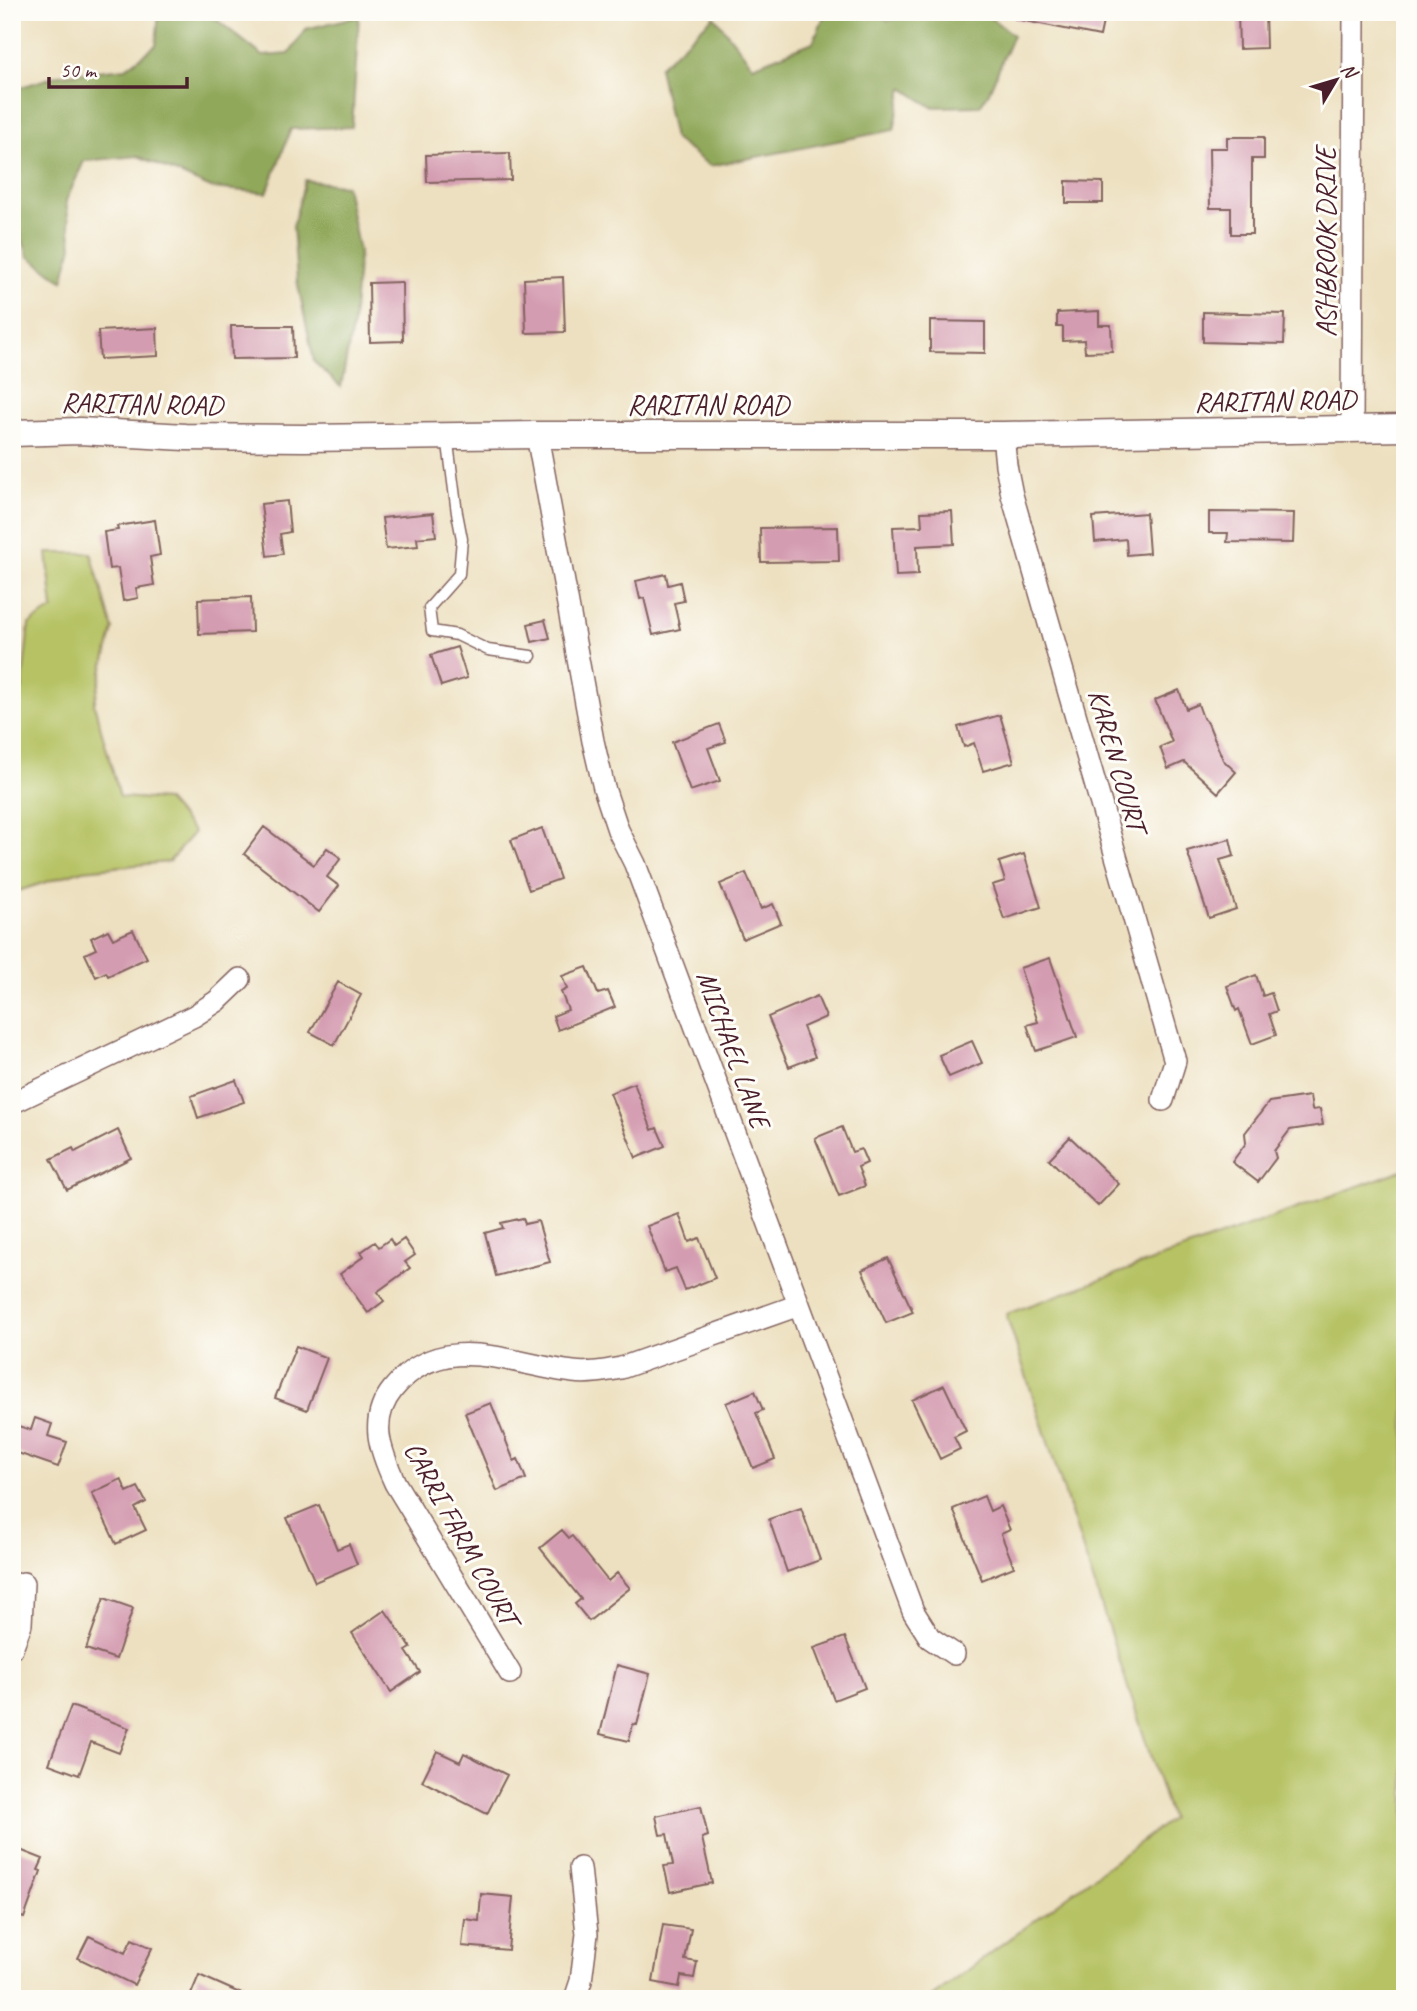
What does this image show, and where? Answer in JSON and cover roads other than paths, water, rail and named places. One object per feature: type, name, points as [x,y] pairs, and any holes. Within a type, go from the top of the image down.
[{"type":"street","name":"ASHBROOK DRIVE","points":[[1352,430],[1354,12]]},
{"type":"street","name":"RARITAN ROAD","points":[[12,433],[80,431],[185,437],[1003,435],[1405,428]]},
{"type":"street","name":"MICHAEL LANE","points":[[537,435],[593,741],[604,788],[618,830],[640,877],[912,1611],[930,1639],[954,1654]]},
{"type":"street","name":"KAREN COURT","points":[[1003,435],[1012,495],[1175,1061],[1163,1100]]},
{"type":"street","points":[[12,1103],[194,1016],[216,1001],[240,979]]},
{"type":"street","name":"CARRI FARM COURT","points":[[510,1673],[395,1483],[383,1457],[379,1416],[385,1399],[411,1370],[427,1361],[446,1356],[493,1356],[576,1373],[599,1372],[621,1368],[799,1305]]},
{"type":"street","points":[[12,1648],[21,1625],[23,1583]]},
{"type":"street","points":[[575,1999],[581,1981],[587,1934],[580,1868]]},
{"type":"lane","points":[[447,436],[462,539],[459,574],[429,608],[432,631],[457,635],[488,650],[531,656]]}]
